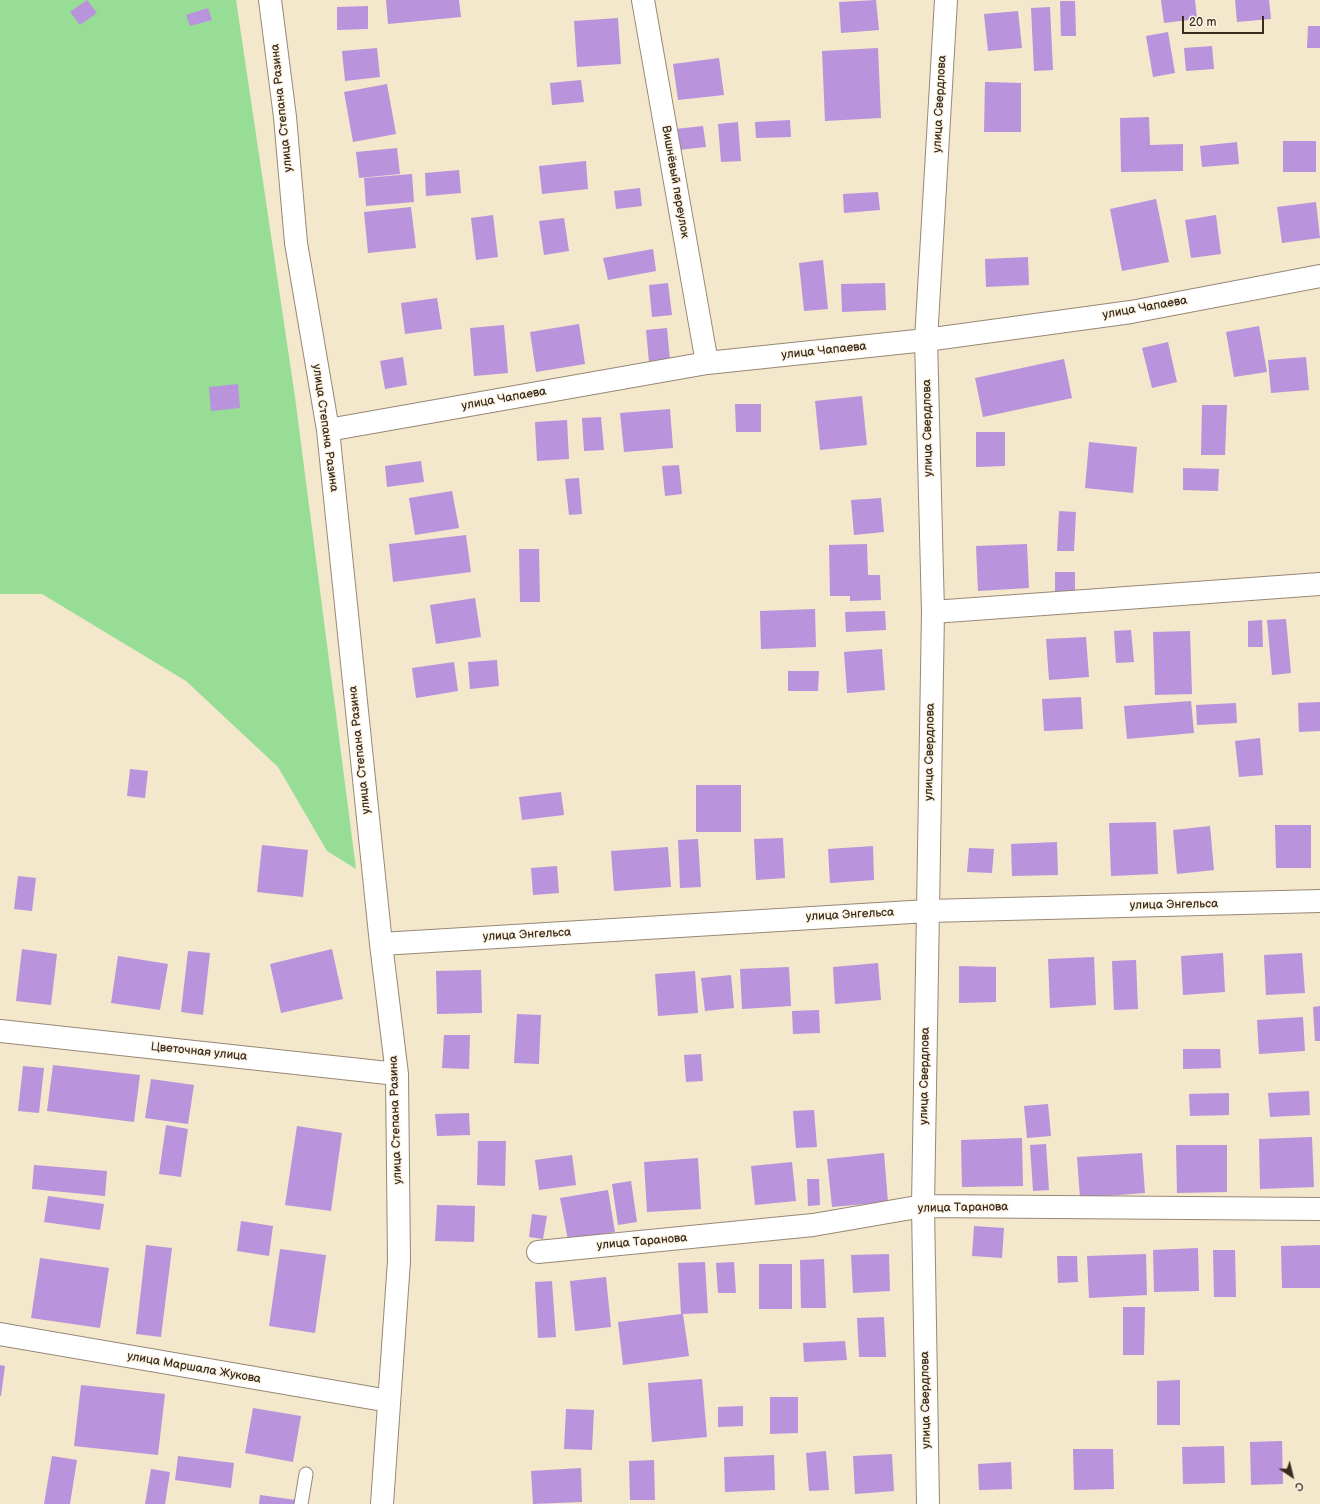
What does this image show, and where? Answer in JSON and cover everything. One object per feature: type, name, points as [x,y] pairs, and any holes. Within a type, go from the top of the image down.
[{"type":"street","name":"улица Степана Разина","points":[[270,0],[285,117],[296,243],[328,430],[381,944],[397,1074],[399,1261],[382,1504]]},
{"type":"street","name":"Вишнёвый переулок","points":[[643,0],[707,363]]},
{"type":"street","name":"улица Свердлова","points":[[928,1504],[923,1206],[933,612],[926,340],[946,0]]},
{"type":"street","name":"улица Чапаева","points":[[328,430],[707,363],[926,340],[1132,312],[1320,276]]},
{"type":"street","points":[[933,612],[1320,584]]},
{"type":"street","name":"улица Энгельса","points":[[381,944],[928,911],[1320,901]]},
{"type":"street","name":"Цветочная улица","points":[[0,1031],[397,1074]]},
{"type":"street","name":"улица Таранова","points":[[538,1252],[813,1225],[923,1206],[1320,1208]]},
{"type":"street","name":"улица Маршала Жукова","points":[[0,1334],[389,1401]]},
{"type":"lane","points":[[301,1504],[306,1474]]},
{"type":"green space","points":[[0,0],[236,0],[295,397],[356,869],[327,851],[278,767],[186,681],[42,594],[0,594]]},
{"type":"building","points":[[87,0],[97,13],[80,25],[70,12]]},
{"type":"building","points":[[386,0],[459,0],[461,17],[388,24]]},
{"type":"building","points":[[876,0],[879,30],[841,33],[839,2]]},
{"type":"building","points":[[1161,0],[1195,0],[1197,19],[1164,23]]},
{"type":"building","points":[[1235,0],[1269,0],[1271,19],[1237,22]]},
{"type":"building","points":[[1060,1],[1075,1],[1076,36],[1061,36]]},
{"type":"building","points":[[368,6],[368,29],[337,30],[337,7]]},
{"type":"building","points":[[1050,7],[1053,70],[1034,71],[1031,8]]},
{"type":"building","points":[[208,8],[212,20],[190,26],[186,15]]},
{"type":"building","points":[[1018,11],[1022,48],[988,51],[984,14]]},
{"type":"building","points":[[618,18],[621,64],[577,67],[574,21]]},
{"type":"building","points":[[1308,26],[1320,26],[1320,48],[1307,48]]},
{"type":"building","points":[[1168,32],[1175,73],[1153,77],[1146,36]]},
{"type":"building","points":[[1212,46],[1214,69],[1186,71],[1184,48]]},
{"type":"building","points":[[377,48],[380,77],[345,81],[342,51]]},
{"type":"building","points":[[878,48],[881,118],[825,121],[822,51]]},
{"type":"building","points":[[719,58],[724,95],[678,100],[673,64]]},
{"type":"building","points":[[581,80],[584,102],[552,105],[550,83]]},
{"type":"building","points":[[985,82],[1021,83],[1021,132],[984,132]]},
{"type":"building","points":[[387,84],[396,134],[353,142],[344,92]]},
{"type":"building","points":[[1149,117],[1150,145],[1183,144],[1183,171],[1121,172],[1120,118]]},
{"type":"building","points":[[790,120],[791,137],[756,138],[755,122]]},
{"type":"building","points":[[738,122],[741,161],[721,162],[718,124]]},
{"type":"building","points":[[703,126],[706,147],[678,150],[675,129]]},
{"type":"building","points":[[1283,141],[1316,141],[1316,172],[1283,172]]},
{"type":"building","points":[[1237,142],[1239,164],[1202,167],[1200,146]]},
{"type":"building","points":[[397,148],[400,174],[359,178],[356,152]]},
{"type":"building","points":[[586,161],[588,189],[542,194],[539,166]]},
{"type":"building","points":[[459,170],[461,193],[426,196],[425,173]]},
{"type":"building","points":[[412,174],[414,202],[366,206],[364,178]]},
{"type":"building","points":[[640,188],[642,206],[616,209],[614,191]]},
{"type":"building","points":[[878,192],[880,210],[844,213],[843,194]]},
{"type":"building","points":[[1156,199],[1169,262],[1122,271],[1110,209]]},
{"type":"building","points":[[1316,202],[1320,238],[1282,243],[1277,207]]},
{"type":"building","points":[[411,207],[416,248],[368,253],[364,212]]},
{"type":"building","points":[[493,215],[498,257],[476,260],[471,218]]},
{"type":"building","points":[[1216,215],[1221,254],[1191,258],[1185,220]]},
{"type":"building","points":[[564,218],[569,251],[544,255],[539,221]]},
{"type":"building","points":[[653,249],[656,271],[608,280],[603,258]]},
{"type":"building","points":[[1028,257],[1029,285],[986,287],[985,259]]},
{"type":"building","points":[[823,260],[828,309],[804,311],[799,263]]},
{"type":"building","points":[[668,283],[672,315],[652,317],[649,285]]},
{"type":"building","points":[[885,283],[886,310],[842,312],[841,284]]},
{"type":"building","points":[[437,298],[442,329],[405,334],[401,303]]},
{"type":"building","points":[[579,324],[585,364],[536,372],[530,332]]},
{"type":"building","points":[[504,325],[508,373],[474,376],[470,328]]},
{"type":"building","points":[[1259,326],[1267,372],[1234,377],[1226,332]]},
{"type":"building","points":[[667,328],[670,360],[649,362],[646,330]]},
{"type":"building","points":[[1168,342],[1177,382],[1152,388],[1142,348]]},
{"type":"building","points":[[403,357],[407,385],[385,389],[380,361]]},
{"type":"building","points":[[1306,357],[1309,390],[1271,393],[1268,360]]},
{"type":"building","points":[[1064,359],[1072,398],[983,417],[975,378]]},
{"type":"building","points":[[238,384],[240,408],[211,411],[209,387]]},
{"type":"building","points":[[862,396],[867,445],[820,450],[815,401]]},
{"type":"building","points":[[735,404],[761,404],[761,432],[736,432]]},
{"type":"building","points":[[1202,405],[1227,405],[1225,455],[1201,455]]},
{"type":"building","points":[[670,409],[673,448],[624,452],[620,413]]},
{"type":"building","points":[[601,417],[604,450],[584,451],[582,418]]},
{"type":"building","points":[[567,420],[569,459],[537,461],[535,422]]},
{"type":"building","points":[[976,432],[1005,432],[1005,466],[976,467]]},
{"type":"building","points":[[1089,442],[1137,447],[1133,493],[1085,488]]},
{"type":"building","points":[[421,461],[424,482],[387,487],[385,466]]},
{"type":"building","points":[[679,465],[682,494],[665,496],[662,466]]},
{"type":"building","points":[[1183,468],[1219,469],[1218,491],[1183,490]]},
{"type":"building","points":[[579,478],[582,514],[569,515],[565,479]]},
{"type":"building","points":[[452,491],[459,528],[415,535],[409,498]]},
{"type":"building","points":[[881,498],[884,532],[854,535],[851,500]]},
{"type":"building","points":[[1059,511],[1076,512],[1074,551],[1057,551]]},
{"type":"building","points":[[466,535],[471,572],[393,582],[389,544]]},
{"type":"building","points":[[867,544],[868,575],[880,575],[881,600],[850,601],[850,596],[830,596],[829,545]]},
{"type":"building","points":[[1027,544],[1029,588],[978,591],[976,546]]},
{"type":"building","points":[[519,549],[539,549],[540,602],[520,602]]},
{"type":"building","points":[[1055,572],[1075,572],[1075,597],[1055,597]]},
{"type":"building","points":[[475,598],[481,637],[436,644],[430,605]]},
{"type":"building","points":[[815,609],[816,647],[761,649],[760,611]]},
{"type":"building","points":[[885,611],[886,630],[846,632],[845,612]]},
{"type":"building","points":[[1286,619],[1291,673],[1272,675],[1267,620]]},
{"type":"building","points":[[1262,620],[1263,647],[1248,647],[1248,621]]},
{"type":"building","points":[[1131,630],[1134,662],[1116,663],[1114,631]]},
{"type":"building","points":[[1190,631],[1192,694],[1155,695],[1153,632]]},
{"type":"building","points":[[1086,637],[1089,677],[1049,680],[1046,639]]},
{"type":"building","points":[[882,649],[885,690],[847,693],[844,652]]},
{"type":"building","points":[[497,660],[499,686],[470,689],[468,662]]},
{"type":"building","points":[[454,662],[458,691],[416,698],[412,668]]},
{"type":"building","points":[[788,671],[819,671],[818,691],[788,691]]},
{"type":"building","points":[[1081,697],[1083,729],[1044,731],[1042,699]]},
{"type":"building","points":[[1191,701],[1194,733],[1127,739],[1124,706]]},
{"type":"building","points":[[1320,702],[1320,731],[1299,732],[1298,703]]},
{"type":"building","points":[[1236,703],[1237,723],[1197,725],[1196,705]]},
{"type":"building","points":[[1260,738],[1263,775],[1239,777],[1235,741]]},
{"type":"building","points":[[130,769],[148,771],[145,798],[127,796]]},
{"type":"building","points":[[696,785],[741,785],[741,832],[696,832]]},
{"type":"building","points":[[561,792],[564,815],[522,820],[519,797]]},
{"type":"building","points":[[1156,822],[1158,874],[1111,876],[1109,823]]},
{"type":"building","points":[[1275,825],[1311,825],[1311,868],[1276,868]]},
{"type":"building","points":[[1210,826],[1214,870],[1177,874],[1173,830]]},
{"type":"building","points":[[783,838],[785,878],[756,880],[754,839]]},
{"type":"building","points":[[698,839],[701,887],[680,888],[678,840]]},
{"type":"building","points":[[1057,842],[1058,875],[1012,876],[1011,844]]},
{"type":"building","points":[[262,845],[308,850],[303,897],[257,892]]},
{"type":"building","points":[[873,846],[874,880],[830,883],[828,849]]},
{"type":"building","points":[[668,847],[671,887],[614,891],[611,851]]},
{"type":"building","points":[[969,848],[994,849],[992,873],[967,872]]},
{"type":"building","points":[[557,866],[559,893],[533,895],[531,868]]},
{"type":"building","points":[[18,876],[36,878],[32,911],[14,909]]},
{"type":"building","points":[[22,949],[57,954],[51,1005],[16,1001]]},
{"type":"building","points":[[332,949],[343,999],[281,1013],[270,964]]},
{"type":"building","points":[[188,951],[210,953],[203,1015],[181,1012]]},
{"type":"building","points":[[1223,953],[1225,992],[1183,995],[1181,956]]},
{"type":"building","points":[[1302,953],[1305,993],[1266,995],[1264,955]]},
{"type":"building","points":[[118,956],[168,964],[160,1010],[111,1003]]},
{"type":"building","points":[[1094,957],[1096,1005],[1050,1008],[1048,959]]},
{"type":"building","points":[[1136,960],[1138,1009],[1114,1010],[1112,961]]},
{"type":"building","points":[[878,963],[881,1000],[835,1004],[833,967]]},
{"type":"building","points":[[959,966],[996,967],[996,1002],[959,1003]]},
{"type":"building","points":[[789,967],[791,1006],[742,1009],[740,969]]},
{"type":"building","points":[[481,970],[482,1013],[437,1014],[436,971]]},
{"type":"building","points":[[695,971],[698,1013],[658,1016],[655,974]]},
{"type":"building","points":[[731,975],[734,1008],[705,1011],[701,978]]},
{"type":"building","points":[[1320,1006],[1320,1041],[1315,1041],[1313,1007]]},
{"type":"building","points":[[819,1010],[820,1033],[793,1034],[792,1011]]},
{"type":"building","points":[[517,1014],[541,1015],[539,1064],[514,1063]]},
{"type":"building","points":[[1303,1017],[1305,1051],[1259,1054],[1257,1020]]},
{"type":"building","points":[[444,1035],[470,1035],[469,1069],[442,1068]]},
{"type":"building","points":[[1183,1049],[1220,1049],[1221,1068],[1183,1069]]},
{"type":"building","points":[[701,1054],[703,1081],[686,1082],[684,1055]]},
{"type":"building","points":[[53,1065],[140,1075],[134,1122],[47,1111]]},
{"type":"building","points":[[23,1066],[44,1068],[39,1113],[18,1111]]},
{"type":"building","points":[[151,1079],[194,1085],[188,1124],[145,1118]]},
{"type":"building","points":[[1309,1091],[1310,1115],[1270,1117],[1268,1093]]},
{"type":"building","points":[[1229,1093],[1229,1115],[1190,1116],[1189,1094]]},
{"type":"building","points":[[1048,1104],[1051,1136],[1027,1138],[1024,1106]]},
{"type":"building","points":[[814,1110],[817,1147],[796,1148],[793,1111]]},
{"type":"building","points":[[469,1113],[470,1135],[437,1136],[435,1114]]},
{"type":"building","points":[[166,1125],[188,1129],[181,1177],[159,1174]]},
{"type":"building","points":[[297,1126],[342,1133],[331,1211],[285,1205]]},
{"type":"building","points":[[1312,1137],[1314,1187],[1260,1189],[1259,1139]]},
{"type":"building","points":[[1022,1138],[1023,1186],[962,1187],[961,1140]]},
{"type":"building","points":[[478,1141],[506,1141],[505,1186],[477,1185]]},
{"type":"building","points":[[1046,1144],[1049,1190],[1033,1191],[1030,1145]]},
{"type":"building","points":[[1176,1145],[1227,1145],[1227,1192],[1177,1193]]},
{"type":"building","points":[[884,1153],[888,1202],[832,1207],[827,1159]]},
{"type":"building","points":[[1142,1153],[1145,1193],[1080,1198],[1077,1157]]},
{"type":"building","points":[[572,1155],[576,1185],[539,1190],[535,1160]]},
{"type":"building","points":[[698,1158],[701,1209],[647,1212],[644,1162]]},
{"type":"building","points":[[792,1162],[796,1201],[755,1205],[751,1166]]},
{"type":"building","points":[[34,1165],[107,1171],[105,1196],[32,1189]]},
{"type":"building","points":[[807,1179],[819,1179],[820,1205],[808,1206]]},
{"type":"building","points":[[631,1181],[637,1222],[618,1225],[612,1184]]},
{"type":"building","points":[[608,1190],[615,1232],[568,1240],[560,1198]]},
{"type":"building","points":[[48,1196],[104,1204],[100,1230],[44,1222]]},
{"type":"building","points":[[437,1205],[475,1206],[474,1242],[435,1241]]},
{"type":"building","points":[[532,1214],[547,1216],[543,1239],[529,1237]]},
{"type":"building","points":[[241,1221],[273,1226],[269,1256],[237,1251]]},
{"type":"building","points":[[974,1226],[1004,1228],[1002,1258],[972,1256]]},
{"type":"building","points":[[146,1245],[172,1248],[161,1337],[136,1334]]},
{"type":"building","points":[[1320,1245],[1320,1288],[1282,1288],[1281,1246]]},
{"type":"building","points":[[1198,1248],[1199,1291],[1154,1292],[1153,1250]]},
{"type":"building","points":[[280,1249],[326,1255],[315,1333],[269,1326]]},
{"type":"building","points":[[1213,1250],[1235,1250],[1236,1297],[1214,1297]]},
{"type":"building","points":[[889,1254],[890,1291],[853,1293],[851,1255]]},
{"type":"building","points":[[1146,1254],[1147,1295],[1089,1298],[1087,1256]]},
{"type":"building","points":[[1057,1256],[1077,1256],[1078,1282],[1058,1283]]},
{"type":"building","points":[[40,1258],[109,1268],[100,1328],[31,1318]]},
{"type":"building","points":[[824,1259],[826,1308],[801,1308],[800,1260]]},
{"type":"building","points":[[705,1262],[708,1313],[683,1314],[689,1356],[623,1365],[618,1322],[681,1314],[678,1263]]},
{"type":"building","points":[[734,1262],[736,1293],[718,1293],[716,1263]]},
{"type":"building","points":[[759,1264],[792,1264],[792,1309],[759,1309]]},
{"type":"building","points":[[606,1277],[611,1327],[575,1331],[570,1281]]},
{"type":"building","points":[[552,1281],[556,1337],[538,1338],[535,1282]]},
{"type":"building","points":[[1123,1307],[1145,1307],[1144,1355],[1123,1355]]},
{"type":"building","points":[[884,1317],[886,1357],[859,1357],[857,1318]]},
{"type":"building","points":[[845,1341],[847,1360],[804,1362],[803,1343]]},
{"type":"building","points":[[0,1365],[5,1366],[1,1396],[0,1396]]},
{"type":"building","points":[[702,1379],[707,1437],[652,1442],[648,1383]]},
{"type":"building","points":[[1180,1380],[1180,1425],[1157,1425],[1157,1381]]},
{"type":"building","points":[[81,1385],[165,1394],[158,1455],[74,1446]]},
{"type":"building","points":[[770,1397],[798,1397],[798,1433],[770,1434]]},
{"type":"building","points":[[743,1406],[743,1426],[718,1427],[718,1407]]},
{"type":"building","points":[[253,1408],[301,1416],[293,1462],[245,1453]]},
{"type":"building","points":[[566,1409],[594,1410],[592,1450],[564,1449]]},
{"type":"building","points":[[1282,1441],[1283,1484],[1251,1485],[1250,1442]]},
{"type":"building","points":[[1224,1446],[1225,1483],[1183,1484],[1182,1447]]},
{"type":"building","points":[[1073,1449],[1113,1449],[1114,1489],[1074,1490]]},
{"type":"building","points":[[826,1451],[829,1490],[809,1491],[806,1453]]},
{"type":"building","points":[[892,1454],[894,1491],[855,1494],[853,1456]]},
{"type":"building","points":[[774,1455],[775,1490],[725,1492],[724,1457]]},
{"type":"building","points":[[52,1456],[77,1460],[70,1504],[44,1504]]},
{"type":"building","points":[[178,1456],[234,1463],[231,1488],[175,1480]]},
{"type":"building","points":[[654,1460],[655,1500],[630,1500],[629,1461]]},
{"type":"building","points":[[1011,1462],[1012,1489],[979,1490],[978,1464]]},
{"type":"building","points":[[581,1468],[582,1502],[533,1504],[531,1471]]},
{"type":"building","points":[[151,1469],[170,1472],[165,1504],[145,1504]]},
{"type":"building","points":[[260,1495],[296,1500],[295,1504],[259,1504]]}]
